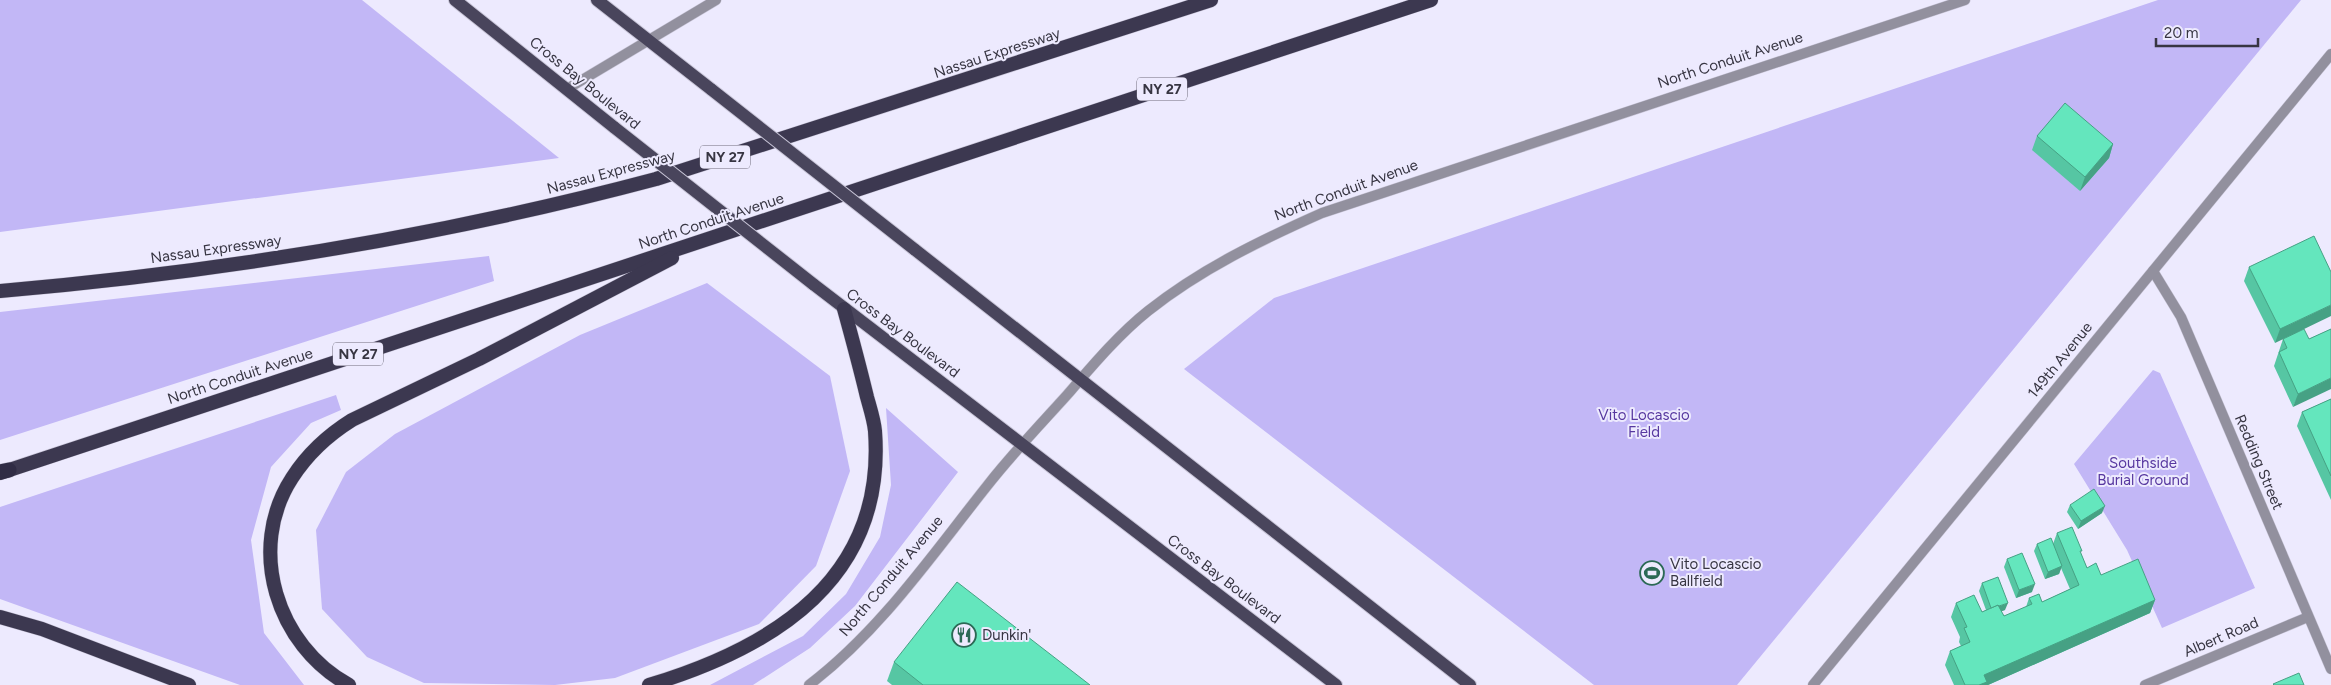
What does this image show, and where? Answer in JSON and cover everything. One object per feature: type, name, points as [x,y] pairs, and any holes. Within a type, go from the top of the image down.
[{"type":"highway","name":"Nassau Expressway","points":[[0,291],[82,284],[315,251],[585,198],[656,179],[1211,0]]},
{"type":"highway","name":"North Conduit Avenue","points":[[3,472],[1431,0]]},
{"type":"highway","points":[[349,685],[328,672],[301,645],[280,611],[270,569],[274,524],[280,501],[291,479],[306,459],[330,435],[352,420],[478,359],[708,239]]},
{"type":"highway","points":[[649,685],[674,678],[730,654],[782,626],[819,596],[844,562],[865,518],[872,494],[875,428],[844,309]]},
{"type":"highway","points":[[0,617],[42,629],[189,685]]},
{"type":"main road","name":"Cross Bay Boulevard","points":[[455,0],[844,309],[1336,685]]},
{"type":"main road","points":[[597,0],[1470,685]]},
{"type":"street","points":[[567,89],[716,0]]},
{"type":"street","name":"North Conduit Avenue","points":[[809,685],[846,655],[890,608],[1022,445],[1122,335],[1146,312],[1173,292],[1236,254],[1313,217],[1431,176],[1966,0]]},
{"type":"street","name":"149th Avenue","points":[[1813,685],[2331,54]]},
{"type":"street","name":"Redding Street","points":[[2153,271],[2181,317],[2331,669]]},
{"type":"street","name":"Albert Road","points":[[2145,685],[2308,617]]},
{"type":"green space","points":[[0,0],[362,0],[559,158],[0,232]]},
{"type":"green space","name":"Vito Locascio Field","points":[[2158,0],[2301,0],[1737,685],[1594,685],[1184,369],[1274,298]]},
{"type":"green space","points":[[489,256],[494,281],[0,440],[0,312]]},
{"type":"green space","points":[[707,283],[830,376],[850,471],[816,566],[759,624],[615,678],[555,685],[424,683],[367,657],[322,609],[316,530],[346,472],[395,434],[580,335]]},
{"type":"green space","name":"Southside Burial Ground","points":[[2153,370],[2160,373],[2255,588],[2162,628],[2127,550],[2074,464]]},
{"type":"green space","points":[[336,395],[341,410],[311,423],[271,467],[251,540],[264,633],[304,685],[240,685],[0,599],[0,507]]},
{"type":"green space","points":[[886,408],[958,472],[855,606],[810,648],[753,685],[710,685],[803,636],[846,594],[880,537],[891,485]]},
{"type":"building","points":[[2065,103],[2113,144],[2085,177],[2037,136]]},
{"type":"building","points":[[2314,236],[2331,272],[2331,305],[2280,329],[2249,267]]},
{"type":"building","points":[[2304,329],[2309,339],[2331,329],[2331,378],[2298,394],[2279,352],[2287,348],[2283,339]]},
{"type":"building","points":[[2331,399],[2331,476],[2302,412]]},
{"type":"building","points":[[2094,489],[2105,506],[2081,521],[2070,505]]},
{"type":"building","points":[[2072,527],[2087,568],[2096,563],[2101,575],[2138,559],[2155,600],[1984,675],[1987,682],[1979,685],[1965,685],[1950,651],[1970,642],[1964,628],[1967,627],[1956,603],[1974,595],[1982,612],[1998,605],[2004,616],[2032,604],[2029,598],[2039,594],[2042,602],[2079,585],[2057,533]]},
{"type":"building","points":[[2051,538],[2062,566],[2048,572],[2037,544]]},
{"type":"building","points":[[2022,553],[2035,584],[2019,590],[2007,559]]},
{"type":"building","points":[[1998,577],[2008,603],[1991,608],[1982,583]]},
{"type":"building","points":[[957,582],[1090,685],[923,685],[894,662]]},
{"type":"building","points":[[2299,673],[2304,685],[2273,684]]},
{"type":"place","name":"Vito Locascio Ballfield","points":[[1652,573]]},
{"type":"place","name":"Dunkin'","points":[[964,635]]}]
